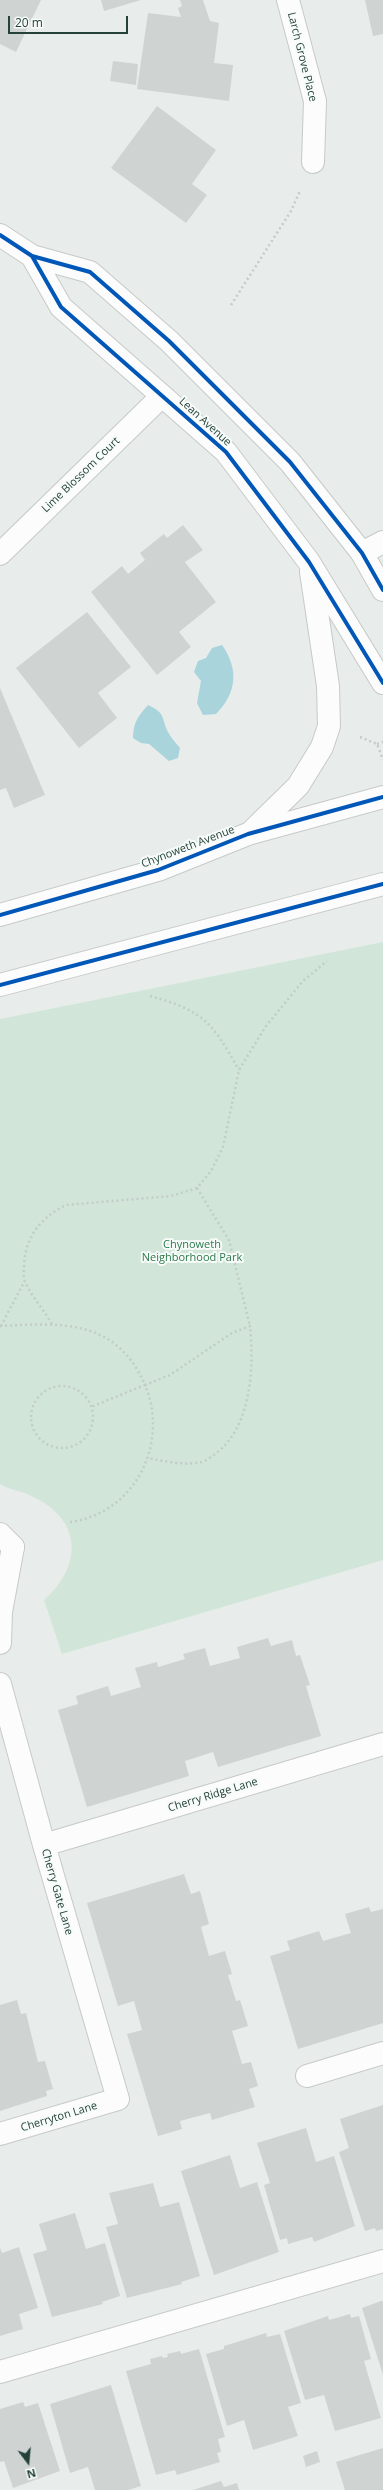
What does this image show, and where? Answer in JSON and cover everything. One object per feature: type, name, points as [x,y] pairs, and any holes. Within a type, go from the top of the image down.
[{"type":"street","name":"Larch Grove Place","points":[[288,0],[315,102],[313,162]]},
{"type":"street","name":"Lean Avenue","points":[[0,236],[32,256],[90,272],[169,341],[290,462],[362,553],[383,590]]},
{"type":"street","name":"Lean Avenue","points":[[32,256],[61,307],[226,452],[309,562],[383,683]]},
{"type":"street","name":"Lime Blossom Court","points":[[0,554],[162,396]]},
{"type":"street","points":[[362,553],[383,542]]},
{"type":"street","points":[[248,834],[298,786],[322,747],[329,726],[328,686],[309,562]]},
{"type":"street","name":"Chynoweth Avenue","points":[[0,915],[158,870],[248,834],[383,797]]},
{"type":"street","points":[[0,985],[383,884]]},
{"type":"street","points":[[0,1643],[7,1541]]},
{"type":"street","name":"Cherry Gate Lane","points":[[0,1684],[44,1845],[118,2099]]},
{"type":"street","name":"Cherry Ridge Lane","points":[[44,1845],[383,1744]]},
{"type":"street","points":[[307,2076],[383,2053]]},
{"type":"street","name":"Cherryton Lane","points":[[0,2134],[118,2099]]},
{"type":"street","points":[[0,2372],[383,2262]]},
{"type":"path","points":[[231,305],[291,211],[313,162]]},
{"type":"path","points":[[353,734],[377,744],[383,742]]},
{"type":"path","points":[[377,744],[383,760]]},
{"type":"path","points":[[70,1522],[88,1520],[107,1509],[124,1496],[138,1478],[147,1458],[152,1436],[152,1414],[139,1372],[126,1355],[110,1340],[90,1329],[52,1324],[1,1326],[24,1281],[25,1255],[30,1237],[38,1224],[52,1212],[66,1205],[170,1196],[197,1188],[211,1171],[223,1147],[239,1070],[266,1026],[303,981],[327,961]]},
{"type":"path","points":[[150,996],[181,1004],[203,1018],[220,1036],[239,1070]]},
{"type":"path","points":[[147,1458],[182,1464],[204,1462],[225,1447],[240,1419],[250,1385],[252,1350],[250,1326],[229,1240],[197,1188]]},
{"type":"path","points":[[24,1281],[52,1324]]},
{"type":"path","points":[[91,1407],[170,1375],[232,1333],[250,1326]]},
{"type":"path","points":[[55,1387],[76,1389],[84,1396],[91,1407],[92,1424],[89,1433],[74,1446],[54,1448],[38,1438],[32,1429],[30,1419],[36,1398],[55,1387]]},
{"type":"green space","name":"Chynoweth Neighborhood Park","points":[[383,942],[383,1560],[62,1654],[44,1600],[57,1586],[66,1572],[71,1557],[71,1542],[67,1528],[59,1516],[46,1504],[25,1493],[7,1488],[0,1484],[0,1019]]},
{"type":"water","points":[[222,645],[231,663],[233,672],[232,689],[223,706],[216,714],[203,715],[197,703],[201,681],[194,672],[198,661],[206,658],[212,648]]},
{"type":"water","points":[[148,705],[158,711],[162,716],[169,734],[180,748],[178,758],[169,761],[149,744],[141,743],[133,738],[137,720]]},
{"type":"building","points":[[0,0],[41,0],[16,52],[0,44]]},
{"type":"building","points":[[101,0],[141,0],[104,11]]},
{"type":"building","points":[[180,0],[203,0],[210,21],[219,23],[214,63],[233,65],[229,101],[137,89],[148,13],[181,17],[178,8],[182,6]]},
{"type":"building","points":[[365,0],[383,0],[383,34],[373,36]]},
{"type":"building","points":[[113,61],[138,64],[136,85],[110,81]]},
{"type":"building","points":[[157,106],[216,150],[192,184],[207,195],[186,223],[111,168]]},
{"type":"building","points":[[183,525],[203,550],[185,562],[216,602],[179,632],[191,647],[157,675],[91,592],[122,566],[128,574],[145,560],[140,553],[164,534],[167,538]]},
{"type":"building","points":[[87,612],[131,667],[98,693],[117,718],[79,748],[16,668]]},
{"type":"building","points":[[0,688],[45,795],[14,808],[6,788],[0,790]]},
{"type":"building","points":[[268,1638],[271,1646],[292,1640],[296,1656],[300,1655],[310,1685],[306,1686],[321,1736],[218,1767],[213,1752],[185,1761],[189,1776],[87,1807],[58,1710],[78,1704],[76,1696],[108,1686],[111,1696],[141,1687],[135,1668],[157,1662],[158,1667],[185,1659],[183,1654],[205,1648],[210,1666],[240,1658],[237,1647]]},
{"type":"building","points":[[184,1874],[191,1894],[200,1891],[209,1924],[201,1927],[209,1956],[225,1951],[232,1974],[228,1975],[236,2001],[240,2000],[248,2026],[232,2031],[242,2064],[251,2062],[258,2086],[249,2089],[255,2107],[212,2120],[210,2113],[180,2121],[182,2129],[158,2136],[127,2034],[142,2030],[134,2001],[118,2006],[87,1903]]},
{"type":"building","points":[[369,1907],[371,1912],[383,1909],[383,2023],[298,2049],[270,1956],[290,1950],[287,1941],[319,1931],[323,1941],[351,1933],[345,1914]]},
{"type":"building","points":[[17,2000],[21,2014],[26,2013],[38,2062],[45,2061],[53,2089],[46,2091],[47,2096],[0,2111],[0,2005]]},
{"type":"building","points":[[383,2105],[383,2229],[376,2231],[375,2228],[365,2231],[339,2152],[349,2148],[340,2119]]},
{"type":"building","points":[[306,2128],[316,2162],[334,2156],[355,2226],[314,2242],[312,2237],[288,2244],[287,2238],[280,2240],[264,2185],[270,2183],[257,2143]]},
{"type":"building","points":[[230,2155],[240,2188],[257,2182],[279,2252],[214,2275],[181,2171]]},
{"type":"building","points":[[153,2183],[160,2207],[179,2202],[200,2276],[181,2282],[182,2284],[127,2298],[106,2227],[118,2224],[109,2193]]},
{"type":"building","points":[[75,2213],[86,2249],[105,2243],[120,2296],[102,2302],[103,2304],[52,2317],[33,2254],[47,2250],[39,2224]]},
{"type":"building","points":[[19,2247],[38,2308],[19,2314],[23,2329],[0,2336],[0,2248],[2,2253]]},
{"type":"building","points":[[383,2301],[383,2375],[362,2308]]},
{"type":"building","points":[[350,2314],[351,2318],[359,2316],[371,2359],[364,2361],[381,2418],[335,2431],[324,2395],[305,2400],[284,2331],[328,2316],[329,2320]]},
{"type":"building","points":[[266,2333],[267,2337],[280,2334],[301,2403],[288,2407],[298,2436],[253,2450],[244,2420],[227,2426],[206,2354],[224,2349],[224,2346]]},
{"type":"building","points":[[199,2349],[225,2437],[218,2439],[221,2452],[217,2453],[220,2462],[177,2475],[175,2470],[156,2475],[126,2371],[151,2364],[150,2359],[162,2356],[163,2358],[168,2357],[167,2354],[180,2351],[181,2354]]},
{"type":"building","points":[[111,2385],[141,2486],[128,2490],[95,2490],[88,2467],[70,2473],[50,2404]]},
{"type":"building","points":[[23,2402],[25,2407],[38,2403],[60,2471],[13,2488],[4,2461],[0,2462],[0,2409]]},
{"type":"building","points":[[383,2448],[383,2490],[345,2490],[336,2462]]},
{"type":"building","points":[[317,2451],[320,2462],[306,2467],[303,2456]]},
{"type":"building","points":[[221,2481],[224,2487],[237,2483],[239,2490],[193,2490]]},
{"type":"cycle path","points":[[0,235],[32,256],[90,272],[169,341],[290,462],[362,553],[383,590]]},
{"type":"cycle path","points":[[32,256],[61,307],[226,452],[309,562],[383,683]]},
{"type":"cycle path","points":[[0,915],[158,870],[248,834],[383,797]]},
{"type":"cycle path","points":[[0,985],[383,884]]}]
